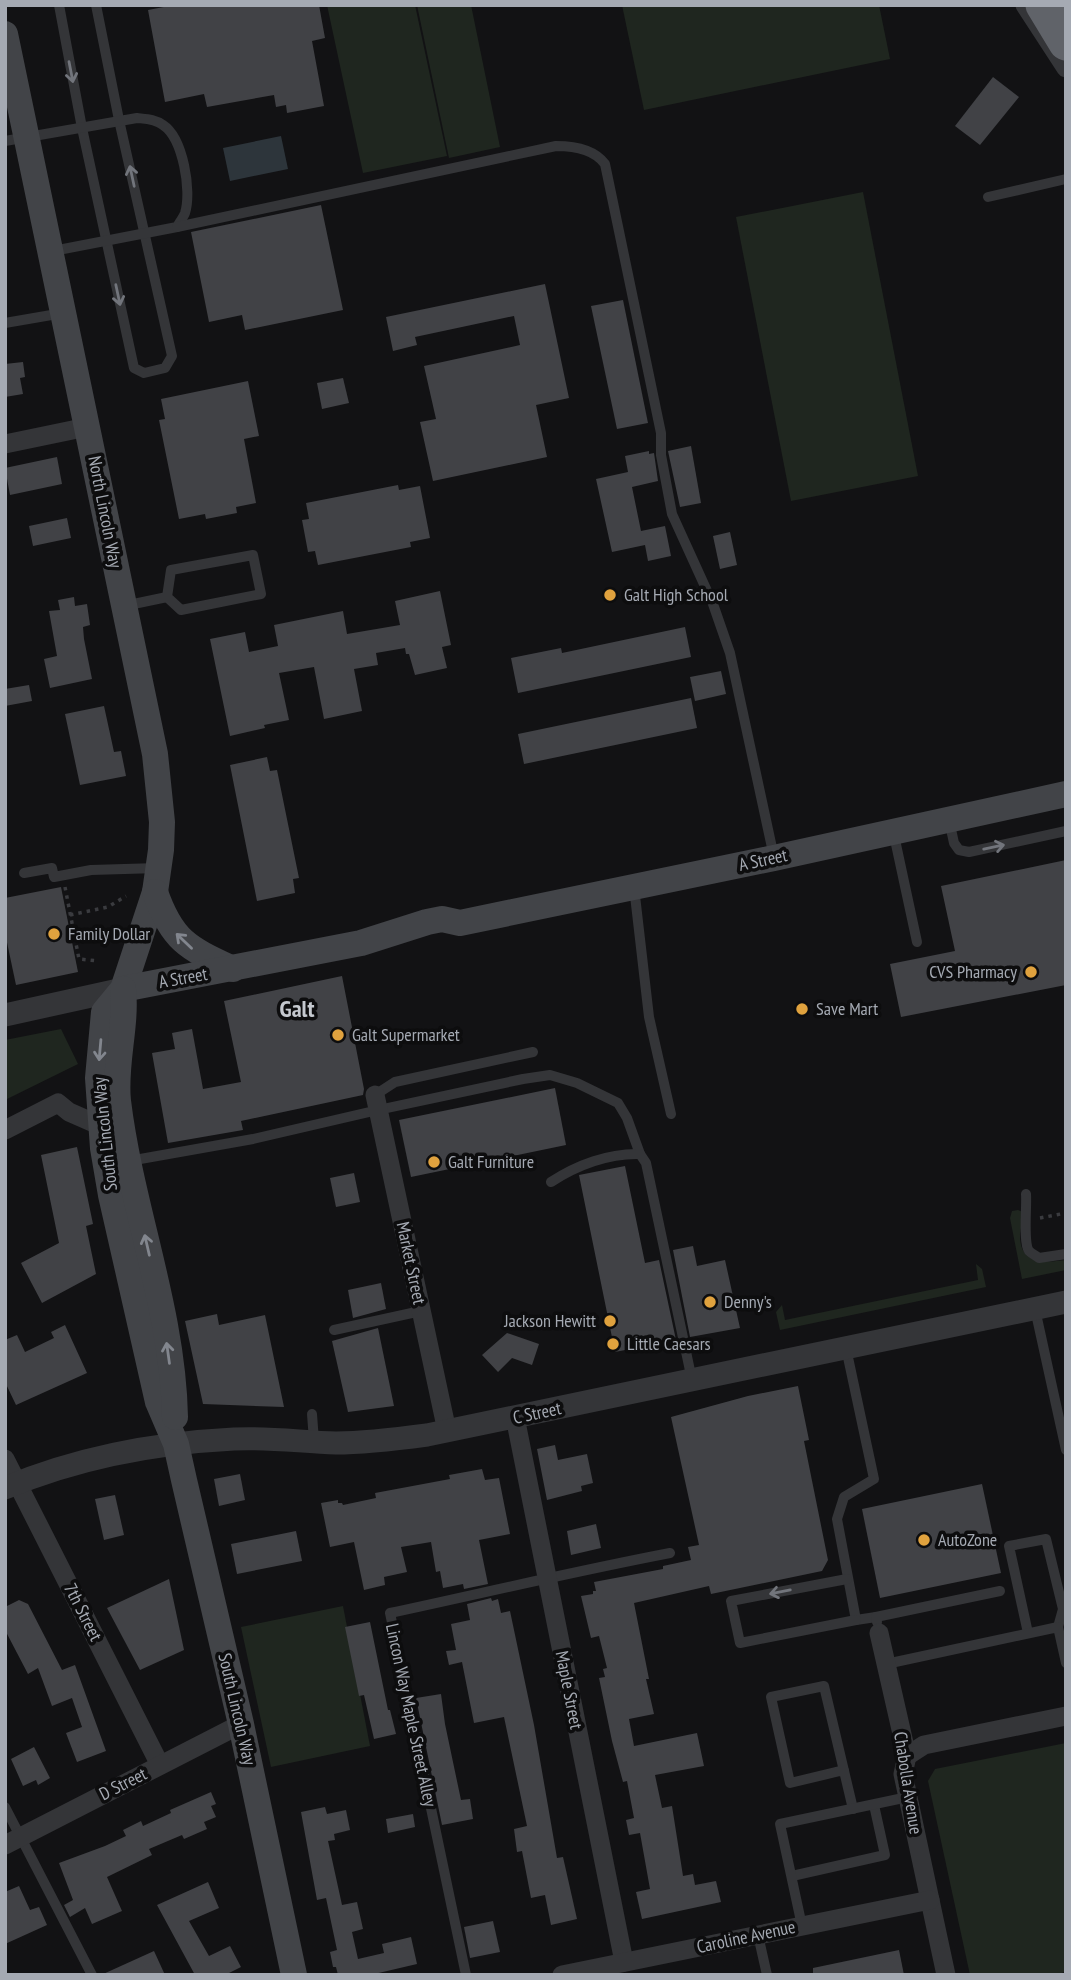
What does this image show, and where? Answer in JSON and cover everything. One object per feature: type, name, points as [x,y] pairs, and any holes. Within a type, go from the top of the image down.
[{"type":"highway","points":[[1043,5],[1066,43]]},
{"type":"main road","name":"North Lincoln Way","points":[[5,34],[16,139],[51,251],[155,754],[160,790],[162,821],[157,880],[123,989]]},
{"type":"main road","name":"A Street","points":[[123,989],[361,943],[410,925],[434,920],[460,923],[1066,794]]},
{"type":"main road","points":[[157,880],[164,917],[185,944],[233,969]]},
{"type":"main road","name":"South Lincoln Way","points":[[123,989],[104,1012],[98,1078],[101,1126],[111,1195],[158,1402],[176,1444],[241,1724],[294,1975]]},
{"type":"main road","name":"South Lincoln Way","points":[[123,989],[125,1011],[118,1098],[129,1161],[168,1310],[176,1444]]},
{"type":"street","points":[[1025,5],[1066,68]]},
{"type":"street","points":[[5,444],[87,427]]},
{"type":"street","name":"A Street","points":[[5,1014],[123,989]]},
{"type":"street","name":"Market Street","points":[[377,1102],[447,1431]]},
{"type":"street","points":[[5,1130],[58,1103],[69,1112],[101,1126]]},
{"type":"street","name":"C Street","points":[[11,1485],[64,1466],[107,1455],[176,1444],[237,1438],[386,1440],[447,1431],[1066,1302]]},
{"type":"street","name":"Maple Street","points":[[514,1417],[624,1962]]},
{"type":"street","name":"7th Street","points":[[5,1459],[11,1485],[160,1765]]},
{"type":"street","name":"Chabolla Avenue","points":[[878,1625],[907,1755],[903,1774],[946,1975]]},
{"type":"street","points":[[907,1755],[924,1745],[1066,1716]]},
{"type":"street","name":"D Street","points":[[13,1841],[241,1724]]},
{"type":"street","name":"Caroline Avenue","points":[[562,1975],[930,1900]]},
{"type":"lane","points":[[59,5],[82,128],[134,368],[144,373],[165,368],[173,356],[119,120],[96,5]]},
{"type":"lane","points":[[16,139],[119,120],[150,119],[163,124],[172,133],[181,154],[188,194],[184,213],[177,227]]},
{"type":"lane","points":[[51,251],[177,227],[556,146],[570,146],[599,155],[605,164],[661,433],[661,455],[672,514],[713,604],[730,653],[774,858]]},
{"type":"lane","points":[[988,197],[1066,179]]},
{"type":"lane","points":[[5,323],[63,313]]},
{"type":"lane","points":[[253,555],[261,594],[181,610],[167,597],[171,570],[253,555]]},
{"type":"lane","points":[[124,606],[167,597]]},
{"type":"lane","points":[[949,819],[954,843],[959,850],[969,852],[1066,831]]},
{"type":"lane","points":[[893,831],[917,942]]},
{"type":"lane","points":[[24,873],[52,868],[54,877],[91,870],[157,880]]},
{"type":"lane","points":[[634,887],[649,1017],[671,1114]]},
{"type":"lane","points":[[377,1102],[395,1082],[534,1052]]},
{"type":"lane","points":[[129,1161],[253,1139],[377,1102],[550,1075],[577,1083],[618,1103],[646,1163],[692,1380]]},
{"type":"lane","points":[[551,1181],[569,1170],[620,1153],[640,1154]]},
{"type":"lane","points":[[1027,1194],[1025,1236],[1028,1250],[1039,1258],[1066,1254]]},
{"type":"lane","points":[[1035,1308],[1066,1450]]},
{"type":"lane","points":[[334,1330],[421,1311]]},
{"type":"lane","points":[[846,1348],[874,1479],[844,1497],[837,1519],[856,1620]]},
{"type":"lane","points":[[312,1414],[314,1441]]},
{"type":"lane","points":[[1028,1633],[1009,1546],[1046,1539],[1063,1609],[1058,1627],[1066,1663]]},
{"type":"lane","points":[[547,1580],[579,1570],[670,1553]]},
{"type":"lane","points":[[847,1579],[731,1601],[740,1643],[856,1620],[878,1625],[1000,1591]]},
{"type":"lane","name":"Lincon Way Maple Street Alley","points":[[466,1975],[390,1613],[547,1580]]},
{"type":"lane","points":[[886,1664],[1058,1627]]},
{"type":"lane","points":[[844,1770],[790,1783],[771,1697],[824,1686],[844,1770],[853,1809]]},
{"type":"lane","points":[[802,1926],[780,1824],[908,1797]]},
{"type":"lane","points":[[792,1876],[885,1855],[874,1805]]},
{"type":"lane","points":[[5,1807],[13,1841],[92,1975]]},
{"type":"lane","points":[[758,1935],[767,1975]]},
{"type":"path","points":[[64,885],[79,959],[99,961]]},
{"type":"path","points":[[70,915],[108,907],[126,896]]},
{"type":"path","points":[[1027,1221],[1066,1213]]},
{"type":"shaded area","points":[[327,5],[415,5],[447,156],[363,173]]},
{"type":"shaded area","points":[[417,5],[471,5],[500,147],[449,158]]},
{"type":"shaded area","points":[[622,5],[879,5],[890,59],[644,110]]},
{"type":"shaded area","points":[[281,136],[288,169],[230,181],[223,148]]},
{"type":"shaded area","points":[[863,192],[918,476],[791,501],[736,217]]},
{"type":"shaded area","points":[[61,1029],[78,1064],[5,1100],[5,1040]]},
{"type":"shaded area","points":[[1012,1211],[1023,1212],[1021,1244],[1028,1257],[1049,1262],[1066,1260],[1066,1270],[1022,1279],[1010,1218]]},
{"type":"shaded area","points":[[976,1264],[982,1269],[986,1287],[780,1330],[776,1312],[782,1305],[785,1320],[978,1280]]},
{"type":"shaded area","points":[[343,1606],[370,1746],[271,1767],[241,1627]]},
{"type":"shaded area","points":[[1066,1743],[1066,1971],[1058,1975],[970,1975],[928,1781],[935,1769]]},
{"type":"building","points":[[174,5],[319,5],[325,38],[312,41],[324,106],[287,113],[286,105],[276,107],[274,95],[207,107],[204,94],[165,102],[148,10]]},
{"type":"building","points":[[993,77],[1019,97],[980,145],[955,126]]},
{"type":"building","points":[[321,205],[343,310],[245,330],[242,315],[209,322],[191,232]]},
{"type":"building","points":[[545,284],[569,398],[536,405],[547,457],[433,481],[420,422],[436,419],[424,366],[520,345],[514,316],[415,337],[417,345],[393,351],[386,317]]},
{"type":"building","points":[[623,300],[648,423],[617,429],[591,306]]},
{"type":"building","points":[[23,362],[25,377],[20,378],[23,394],[5,397],[5,364]]},
{"type":"building","points":[[343,378],[349,403],[322,409],[317,383]]},
{"type":"building","points":[[248,381],[259,436],[244,439],[256,503],[236,507],[237,513],[206,519],[205,514],[179,519],[159,420],[165,419],[161,399]]},
{"type":"building","points":[[691,446],[701,503],[680,507],[668,451]]},
{"type":"building","points":[[649,451],[649,454],[654,453],[658,481],[632,487],[641,531],[665,526],[671,556],[648,561],[645,545],[612,552],[596,479],[628,472],[625,456]]},
{"type":"building","points":[[57,457],[62,484],[10,495],[5,468]]},
{"type":"building","points":[[398,485],[399,490],[420,486],[430,538],[410,542],[411,547],[318,565],[315,551],[308,552],[302,520],[309,519],[306,503]]},
{"type":"building","points":[[67,518],[71,538],[33,546],[29,526]]},
{"type":"building","points":[[730,532],[737,565],[720,569],[713,536]]},
{"type":"building","points":[[440,591],[451,645],[442,647],[447,668],[415,675],[405,648],[376,653],[378,665],[354,669],[362,711],[324,719],[314,667],[279,673],[289,720],[230,736],[210,639],[245,632],[249,652],[278,646],[274,625],[343,611],[347,634],[400,625],[395,601]]},
{"type":"building","points":[[74,597],[75,606],[87,604],[90,625],[83,627],[92,679],[50,688],[44,659],[57,656],[49,611],[60,610],[58,600]]},
{"type":"building","points":[[685,627],[691,657],[518,693],[511,658],[561,648],[562,653]]},
{"type":"building","points":[[721,671],[726,694],[695,701],[690,677]]},
{"type":"building","points":[[29,685],[32,701],[5,706],[5,689]]},
{"type":"building","points":[[691,698],[697,728],[524,764],[518,734]]},
{"type":"building","points":[[104,706],[114,752],[121,751],[126,776],[80,785],[65,714]]},
{"type":"building","points":[[267,757],[270,771],[277,770],[299,878],[293,879],[295,893],[257,901],[230,765]]},
{"type":"building","points":[[1066,860],[1066,985],[901,1017],[890,964],[955,951],[941,886]]},
{"type":"building","points":[[61,887],[78,972],[16,985],[5,933],[5,898]]},
{"type":"building","points":[[342,976],[363,1095],[241,1121],[243,1130],[168,1143],[152,1053],[175,1049],[172,1033],[192,1029],[203,1089],[241,1082],[224,1001]]},
{"type":"building","points":[[555,1088],[566,1145],[411,1177],[399,1120]]},
{"type":"building","points":[[77,1147],[93,1224],[86,1226],[96,1274],[42,1303],[21,1263],[59,1243],[41,1155]]},
{"type":"building","points":[[625,1166],[645,1263],[659,1260],[676,1340],[615,1352],[579,1175]]},
{"type":"building","points":[[354,1173],[360,1202],[336,1207],[330,1178]]},
{"type":"building","points":[[693,1246],[697,1266],[725,1260],[740,1328],[690,1337],[673,1250]]},
{"type":"building","points":[[381,1283],[386,1309],[353,1318],[348,1290]]},
{"type":"building","points":[[217,1314],[219,1325],[265,1315],[284,1407],[203,1404],[185,1321]]},
{"type":"building","points":[[65,1325],[87,1373],[16,1405],[5,1382],[5,1340],[17,1335],[25,1352],[54,1338],[51,1332]]},
{"type":"building","points":[[378,1328],[394,1406],[348,1412],[332,1341]]},
{"type":"building","points":[[507,1333],[539,1344],[532,1365],[512,1358],[498,1372],[482,1355]]},
{"type":"building","points":[[798,1386],[809,1440],[804,1441],[828,1560],[822,1571],[711,1594],[709,1586],[634,1603],[654,1714],[629,1719],[634,1746],[697,1733],[704,1766],[655,1775],[662,1808],[672,1806],[683,1876],[693,1874],[695,1885],[716,1881],[721,1902],[642,1919],[636,1892],[650,1889],[640,1833],[629,1835],[626,1820],[634,1818],[627,1781],[623,1782],[599,1678],[605,1677],[603,1669],[607,1668],[599,1636],[591,1638],[581,1596],[596,1591],[594,1582],[663,1569],[663,1566],[691,1560],[688,1547],[699,1545],[671,1417],[748,1396]]},
{"type":"building","points":[[555,1445],[558,1460],[587,1454],[593,1483],[581,1486],[582,1491],[547,1500],[537,1449]]},
{"type":"building","points":[[482,1469],[485,1480],[499,1478],[510,1534],[479,1540],[488,1584],[464,1589],[463,1584],[443,1588],[440,1571],[436,1572],[431,1542],[401,1547],[407,1572],[384,1577],[385,1585],[364,1590],[354,1542],[330,1547],[321,1503],[338,1500],[338,1503],[343,1505],[376,1498],[375,1493],[450,1479],[449,1475]]},
{"type":"building","points":[[240,1474],[245,1500],[219,1506],[214,1479]]},
{"type":"building","points":[[982,1484],[1001,1573],[880,1598],[862,1509]]},
{"type":"building","points":[[115,1495],[124,1535],[104,1540],[95,1499]]},
{"type":"building","points":[[596,1524],[601,1548],[571,1555],[567,1531]]},
{"type":"building","points":[[296,1531],[302,1561],[237,1574],[231,1544]]},
{"type":"building","points":[[169,1579],[184,1650],[140,1670],[107,1608]]},
{"type":"building","points":[[491,1598],[492,1601],[498,1599],[501,1613],[510,1611],[534,1725],[557,1858],[563,1857],[577,1919],[551,1925],[545,1895],[531,1898],[522,1851],[517,1852],[514,1829],[527,1826],[504,1717],[474,1723],[462,1662],[449,1665],[446,1651],[456,1650],[451,1624],[470,1620],[467,1604]]},
{"type":"building","points":[[19,1600],[28,1604],[62,1670],[75,1665],[106,1751],[77,1762],[66,1733],[82,1727],[72,1698],[52,1706],[38,1668],[28,1674],[5,1630],[5,1607]]},
{"type":"building","points":[[370,1622],[388,1710],[396,1734],[374,1739],[364,1695],[359,1696],[345,1627]]},
{"type":"building","points":[[441,1694],[461,1800],[470,1799],[473,1819],[442,1825],[416,1698]]},
{"type":"building","points":[[34,1747],[50,1778],[38,1785],[36,1780],[23,1786],[11,1759]]},
{"type":"building","points":[[211,1792],[216,1804],[211,1806],[216,1817],[204,1822],[207,1829],[184,1839],[182,1835],[149,1849],[152,1855],[107,1877],[122,1911],[92,1924],[85,1908],[70,1917],[64,1905],[73,1900],[59,1863],[105,1846],[126,1836],[123,1830],[141,1821],[143,1826],[171,1813],[170,1810]]},
{"type":"building","points":[[325,1807],[327,1814],[346,1810],[350,1830],[334,1834],[335,1840],[328,1841],[342,1905],[357,1902],[363,1929],[352,1932],[358,1959],[384,1953],[382,1944],[411,1937],[417,1964],[370,1975],[338,1975],[336,1967],[333,1967],[330,1952],[337,1950],[326,1898],[317,1900],[301,1812]]},
{"type":"building","points":[[413,1814],[415,1827],[388,1833],[386,1819]]},
{"type":"building","points":[[208,1882],[219,1908],[189,1921],[209,1956],[230,1946],[241,1967],[225,1975],[195,1975],[157,1905]]},
{"type":"building","points":[[19,1886],[30,1910],[39,1907],[47,1925],[5,1944],[5,1892]]},
{"type":"building","points":[[493,1921],[500,1952],[470,1958],[464,1927]]},
{"type":"building","points":[[899,1950],[904,1975],[813,1975],[813,1968]]},
{"type":"building","points":[[154,1951],[165,1975],[101,1975]]},
{"type":"place","name":"Galt High School","points":[[610,595]]},
{"type":"place","name":"Family Dollar","points":[[54,934]]},
{"type":"place","name":"CVS Pharmacy","points":[[1031,972]]},
{"type":"place","name":"Save Mart","points":[[802,1009]]},
{"type":"place","name":"Galt Supermarket","points":[[338,1035]]},
{"type":"place","name":"Galt Furniture","points":[[434,1162]]},
{"type":"place","name":"Denny's","points":[[710,1302]]},
{"type":"place","name":"Jackson Hewitt","points":[[610,1321]]},
{"type":"place","name":"Little Caesars","points":[[613,1344]]},
{"type":"place","name":"AutoZone","points":[[924,1540]]},
{"type":"district","name":"Galt","points":[[297,1009]]}]
